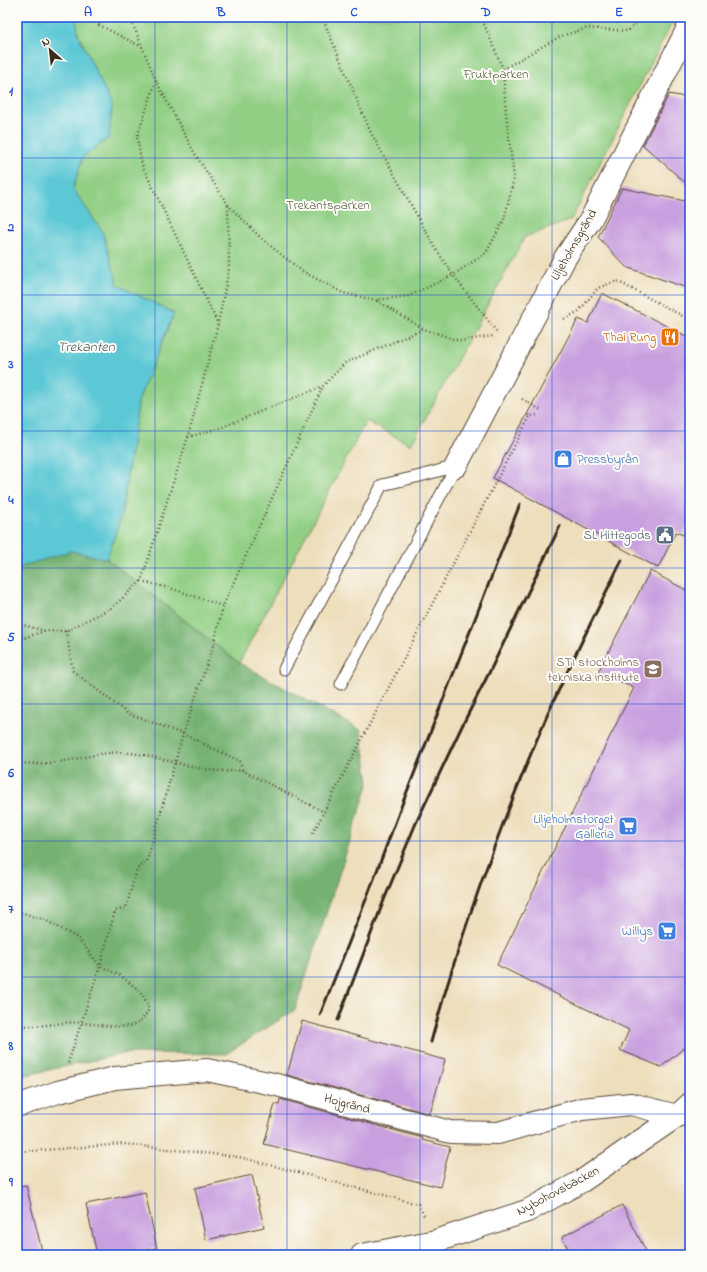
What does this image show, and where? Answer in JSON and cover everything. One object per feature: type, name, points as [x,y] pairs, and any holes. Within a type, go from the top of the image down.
[{"type":"street","name":"Liljeholmsgränd","points":[[456,466],[566,258],[591,219],[690,24]]},
{"type":"street","name":"Hojgränd","points":[[17,1106],[58,1092],[115,1078],[207,1070],[273,1084],[450,1132],[498,1133],[582,1109],[631,1104],[684,1110]]},
{"type":"street","name":"Nybohovsbacken","points":[[362,1255],[436,1241],[527,1211],[582,1181],[684,1110]]},
{"type":"lane","points":[[284,670],[382,484],[420,476],[456,466]]},
{"type":"lane","points":[[341,684],[456,466]]},
{"type":"path","points":[[97,17],[99,26],[142,47]]},
{"type":"path","points":[[130,17],[156,81],[195,154],[228,205],[263,240],[302,271],[343,293],[376,300],[409,296],[453,275],[486,253],[504,220],[514,178],[506,114],[503,69],[481,17]]},
{"type":"path","points":[[322,17],[371,133],[434,246],[453,275],[499,335],[459,341],[424,330],[376,300]]},
{"type":"path","points":[[503,69],[561,36],[588,28],[628,30],[643,17]]},
{"type":"path","points":[[156,81],[137,137],[142,165],[218,324]]},
{"type":"path","points":[[17,623],[45,631],[66,632],[113,607],[141,581],[188,437],[218,324],[229,269],[228,205]]},
{"type":"path","points":[[561,321],[579,311],[598,288],[617,281],[690,320]]},
{"type":"path","points":[[68,1066],[100,966],[115,911],[126,908],[137,869],[147,861],[183,734],[214,643],[223,606],[323,386],[345,363],[424,330]]},
{"type":"path","points":[[188,437],[220,428],[323,386]]},
{"type":"path","points":[[313,833],[529,415],[538,415]]},
{"type":"path","points":[[141,581],[173,589],[223,606]]},
{"type":"path","points":[[17,640],[45,631]]},
{"type":"path","points":[[66,632],[73,672],[127,713],[183,734],[240,761],[242,770]]},
{"type":"path","points":[[17,763],[30,764],[63,762],[106,752],[130,753],[207,769],[229,772],[242,770],[324,812]]},
{"type":"path","points":[[17,911],[45,920],[78,938],[100,966],[121,976],[134,986],[143,995],[149,1009],[145,1019],[132,1026],[110,1026],[82,1022],[28,1027],[17,1024]]},
{"type":"path","points":[[17,1152],[124,1144],[239,1157],[418,1204],[436,1241]]},
{"type":"green space","name":"Trekantsparken","points":[[76,17],[675,17],[571,220],[525,237],[411,445],[366,421],[239,663],[107,559],[121,516],[139,398],[174,313],[118,285],[102,231],[73,189],[83,157],[109,138],[112,105],[78,34]]},
{"type":"green space","points":[[71,551],[107,559],[239,663],[361,730],[369,782],[295,1010],[226,1054],[127,1053],[17,1077],[17,568]]},
{"type":"water","name":"Trekanten","points":[[17,17],[76,17],[78,34],[112,105],[109,138],[83,157],[73,189],[102,231],[118,285],[174,313],[139,398],[121,516],[107,559],[71,551],[17,568]]},
{"type":"building","points":[[669,94],[690,98],[690,187],[643,145]]},
{"type":"building","points":[[622,188],[690,202],[690,289],[626,267],[598,237]]},
{"type":"building","points":[[602,293],[690,338],[690,522],[683,535],[676,532],[658,568],[493,478],[578,319],[588,323]]},
{"type":"building","name":"Liljeholmstorget Galleria","points":[[650,571],[690,592],[690,1043],[661,1067],[620,1050],[629,1030],[497,965],[634,688],[598,672]]},
{"type":"building","points":[[302,1021],[445,1060],[430,1114],[287,1075]]},
{"type":"building","points":[[280,1099],[423,1138],[422,1140],[450,1147],[440,1187],[264,1144],[275,1104],[279,1105]]},
{"type":"building","points":[[252,1175],[264,1227],[206,1240],[195,1188]]},
{"type":"building","points":[[26,1185],[43,1255],[17,1255],[17,1186]]},
{"type":"building","points":[[145,1192],[157,1248],[123,1255],[97,1255],[86,1204]]},
{"type":"building","points":[[622,1205],[648,1255],[571,1255],[562,1237]]},
{"type":"railway","points":[[320,1015],[520,504]]},
{"type":"railway","points":[[338,1020],[384,900],[416,823],[560,526]]},
{"type":"railway","points":[[431,1042],[455,959],[513,797],[555,698],[622,560]]},
{"type":"place","name":"Thai Rung","points":[[670,337]]},
{"type":"place","name":"Pressbyrån","points":[[563,459]]},
{"type":"place","name":"SL Hittegods","points":[[665,535]]},
{"type":"place","name":"STI stockholms tekniska institute","points":[[653,669]]},
{"type":"place","name":"Liljeholmstorget Galleria","points":[[628,826]]},
{"type":"place","name":"Willys","points":[[667,931]]},
{"type":"park label","name":"Fruktparken","points":[[496,74]]}]
